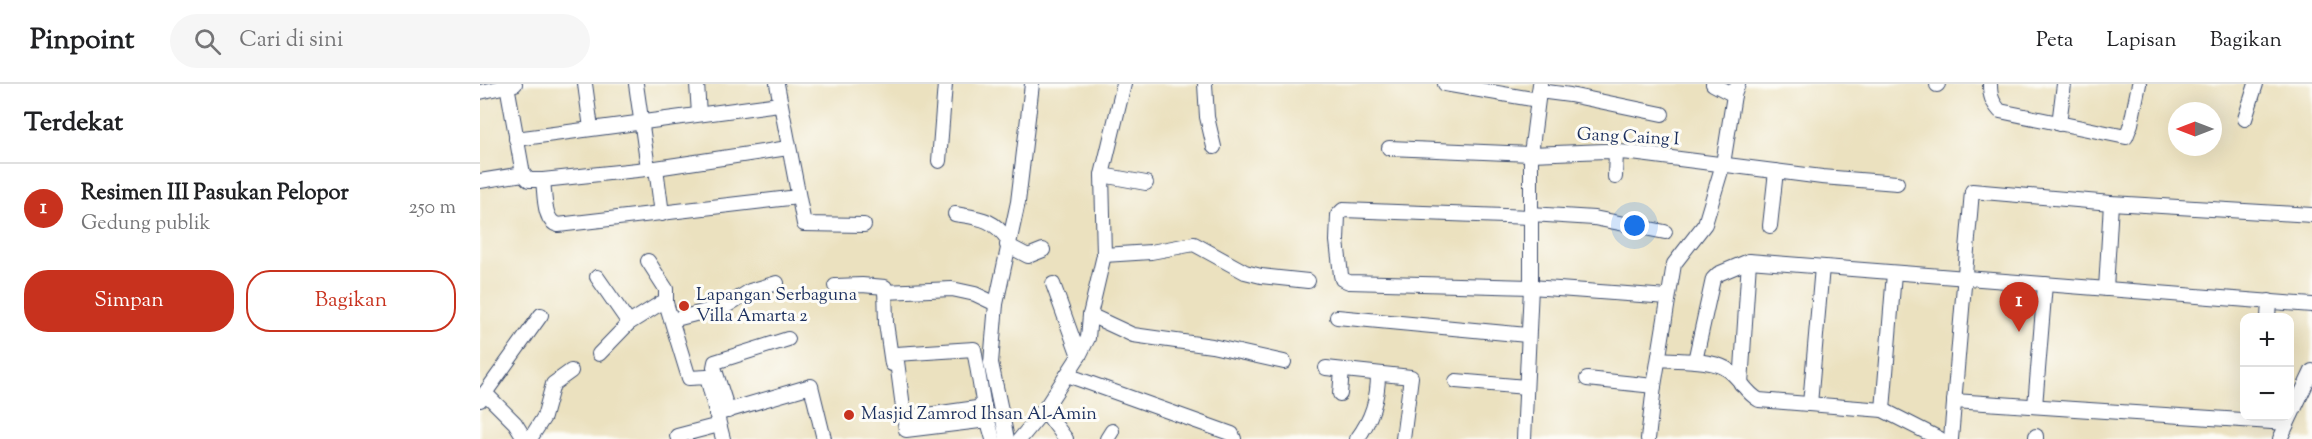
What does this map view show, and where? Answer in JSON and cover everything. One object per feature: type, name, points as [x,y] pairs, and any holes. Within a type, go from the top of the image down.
[{"type":"street","points":[[585,84],[591,128]]},
{"type":"street","points":[[636,84],[640,122],[662,214]]},
{"type":"street","points":[[697,84],[699,114]]},
{"type":"street","points":[[777,84],[779,104],[804,224],[864,225]]},
{"type":"street","points":[[939,161],[945,84]]},
{"type":"street","points":[[1007,439],[991,368],[996,304],[1018,202],[1032,84]]},
{"type":"street","points":[[1020,439],[1044,410],[1088,338],[1090,315],[1104,255],[1102,176],[1124,84]]},
{"type":"street","points":[[1205,84],[1207,117],[1214,147]]},
{"type":"street","points":[[1446,84],[1570,95],[1662,114]]},
{"type":"street","points":[[1652,439],[1654,386],[1674,264],[1705,224],[1723,164],[1736,89],[1713,84]]},
{"type":"street","points":[[1990,84],[1990,95],[1994,105],[2000,111],[2126,137],[2139,84]]},
{"type":"street","points":[[2059,124],[2064,84]]},
{"type":"street","points":[[2245,119],[2256,84]]},
{"type":"street","points":[[480,92],[511,85],[516,139],[523,174],[529,180],[652,168],[788,148]]},
{"type":"street","points":[[1524,439],[1531,287],[1531,154],[1539,92]]},
{"type":"street","points":[[516,139],[779,104]]},
{"type":"street","name":"Gang Caing I","points":[[1389,148],[1531,154],[1616,152],[1897,183]]},
{"type":"street","points":[[1615,177],[1616,152]]},
{"type":"street","points":[[1770,225],[1776,171]]},
{"type":"street","points":[[480,181],[523,174]]},
{"type":"street","points":[[1102,176],[1146,183]]},
{"type":"street","points":[[543,180],[548,218],[555,225],[798,197]]},
{"type":"street","points":[[1951,439],[1972,191],[2112,203],[2312,215]]},
{"type":"street","points":[[2106,289],[2112,203]]},
{"type":"street","points":[[1665,232],[1594,218],[1347,210],[1338,215],[1341,277],[1349,282],[1531,287],[1668,297]]},
{"type":"street","points":[[955,214],[987,219],[1002,231],[1008,243],[1028,256],[1043,250]]},
{"type":"street","points":[[1104,255],[1151,252],[1194,244],[1245,272],[1260,276],[1308,281]]},
{"type":"street","points":[[648,261],[666,289],[666,303],[689,378],[707,377],[721,417]]},
{"type":"street","points":[[1741,384],[1749,261]]},
{"type":"street","points":[[1695,361],[1713,279],[1718,274],[1749,261],[2312,305]]},
{"type":"street","points":[[1810,404],[1822,267]]},
{"type":"street","points":[[1883,410],[1894,273]]},
{"type":"street","points":[[597,277],[629,323]]},
{"type":"street","points":[[672,320],[726,306],[750,291],[777,283]]},
{"type":"street","points":[[1053,284],[1079,356]]},
{"type":"street","points":[[2035,406],[2045,284]]},
{"type":"street","points":[[835,286],[885,287],[886,323],[900,439]]},
{"type":"street","points":[[885,292],[952,289],[975,294],[996,304]]},
{"type":"street","points":[[2268,313],[2269,302]]},
{"type":"street","points":[[599,354],[629,323],[661,303],[666,303]]},
{"type":"street","points":[[525,439],[515,423],[483,397],[541,315]]},
{"type":"street","points":[[1090,315],[1133,335],[1178,340],[1284,362]]},
{"type":"street","points":[[1337,317],[1527,335]]},
{"type":"street","points":[[723,439],[715,362],[788,339]]},
{"type":"street","points":[[986,414],[905,418],[896,354],[974,349],[993,439]]},
{"type":"street","points":[[1659,359],[1695,361],[1725,367],[1749,394],[1759,400],[1883,410],[1940,439]]},
{"type":"street","points":[[1326,368],[1411,377],[1403,439]]},
{"type":"street","points":[[1340,394],[1342,370]]},
{"type":"street","points":[[530,439],[544,417],[553,384],[571,371]]},
{"type":"street","points":[[2280,439],[2312,371]]},
{"type":"street","points":[[1357,439],[1368,422],[1378,389],[1378,374]]},
{"type":"street","points":[[1067,375],[1232,434],[1234,439]]},
{"type":"street","points":[[1587,379],[1654,386]]},
{"type":"street","points":[[1456,381],[1526,387]]},
{"type":"street","points":[[677,436],[721,417],[811,386],[824,439]]},
{"type":"street","points":[[1954,401],[2240,418]]},
{"type":"street","points":[[1044,410],[1066,439]]},
{"type":"street","points":[[2274,421],[2287,423]]},
{"type":"place","name":"Lapangan Serbaguna Villa Amarta 2","points":[[684,306]]},
{"type":"place","name":"Resimen III Pasukan Pelopor","points":[[2019,332]]},
{"type":"place","name":"Masjid Zamrod Ihsan Al-Amin","points":[[849,415]]}]
